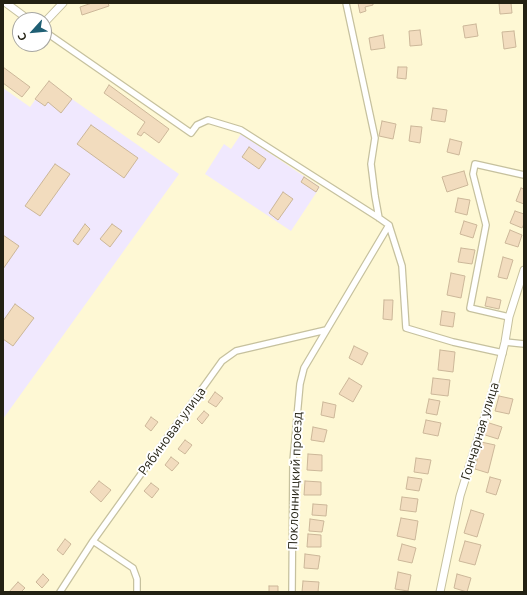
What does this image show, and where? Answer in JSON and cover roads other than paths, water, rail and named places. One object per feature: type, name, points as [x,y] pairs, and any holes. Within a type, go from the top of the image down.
[{"type":"street","points":[[6,3],[19,12]]},
{"type":"street","points":[[52,15],[63,3]]},
{"type":"street","points":[[346,3],[375,138],[371,164],[379,218]]},
{"type":"street","points":[[52,37],[191,133],[197,125],[208,120],[241,130],[379,218],[388,225],[402,266],[406,328],[453,342],[503,353]]},
{"type":"street","points":[[509,317],[470,308],[486,225],[473,174],[475,164],[524,175]]},
{"type":"street","name":"Поклонницкий проезд","points":[[292,592],[293,461],[300,384],[304,368],[388,225]]},
{"type":"street","name":"Гончарная улица","points":[[440,592],[460,496],[493,390],[503,353],[509,317],[524,270]]},
{"type":"street","name":"Рябиновая улица","points":[[60,592],[93,541],[222,361],[236,351],[326,330]]},
{"type":"street","points":[[505,342],[524,344]]},
{"type":"street","points":[[93,541],[133,568],[138,579],[137,592]]}]
